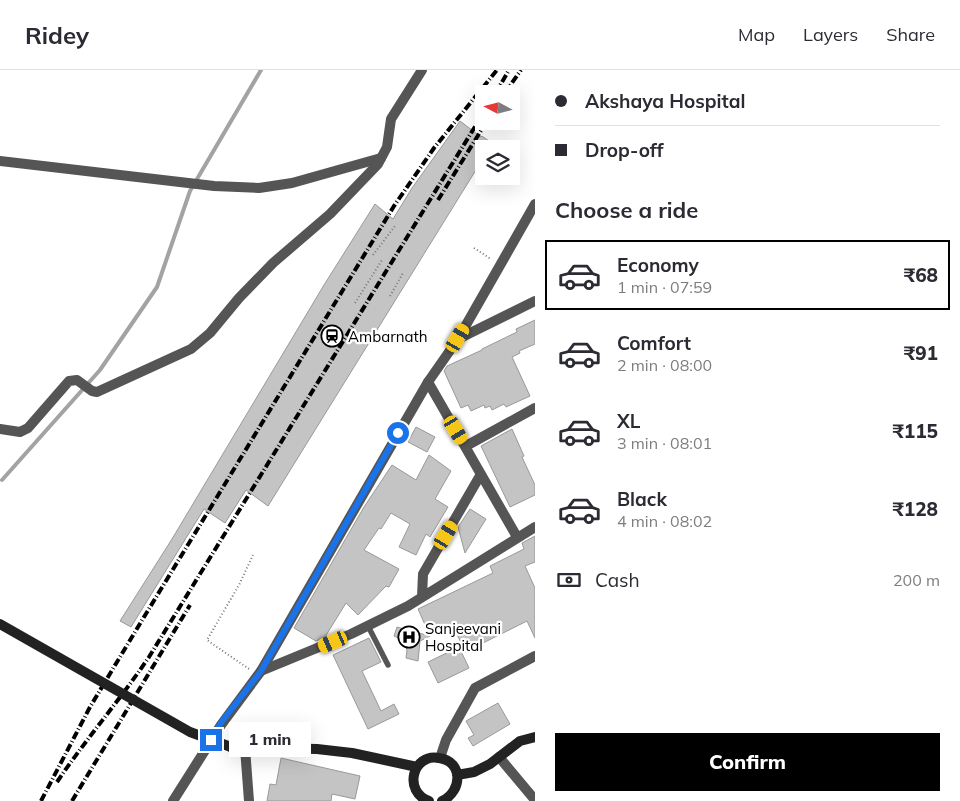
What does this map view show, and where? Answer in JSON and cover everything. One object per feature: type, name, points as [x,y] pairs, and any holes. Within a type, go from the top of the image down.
[{"type":"main road","points":[[0,624],[190,732],[231,747],[317,749],[352,753],[417,767]]},
{"type":"main road","points":[[457,775],[474,772],[490,764],[520,741],[535,736]]},
{"type":"main road","points":[[429,801],[420,796],[414,785],[413,778],[417,767],[422,762],[433,757],[440,758],[451,764],[455,768],[457,775],[458,781],[454,793],[445,800]]},
{"type":"street","points":[[0,429],[20,432],[28,428],[68,381],[77,380],[92,391],[97,392],[190,348],[210,333],[239,298],[273,263],[330,214],[378,164],[387,147],[391,119],[422,70]]},
{"type":"street","points":[[0,161],[214,186],[259,188],[292,183],[381,158]]},
{"type":"street","points":[[173,801],[220,724],[259,673],[428,382],[458,338],[535,204]]},
{"type":"street","points":[[458,338],[535,301]]},
{"type":"street","points":[[428,382],[517,537]]},
{"type":"street","points":[[466,446],[535,408]]},
{"type":"street","points":[[422,597],[423,574],[481,474]]},
{"type":"street","points":[[259,673],[351,634],[408,606],[535,527]]},
{"type":"street","points":[[440,758],[446,740],[475,688],[535,656]]},
{"type":"street","points":[[245,748],[249,801]]},
{"type":"street","points":[[499,757],[535,800]]},
{"type":"lane","points":[[368,626],[388,665]]},
{"type":"path","points":[[373,254],[395,226]]},
{"type":"path","points":[[474,248],[500,265]]},
{"type":"path","points":[[355,303],[382,260]]},
{"type":"path","points":[[390,296],[403,273]]},
{"type":"path","points":[[253,555],[239,585],[208,640],[259,673]]},
{"type":"building","points":[[460,121],[488,140],[475,140],[475,172],[268,506],[246,490],[225,523],[204,509],[131,627],[120,621],[172,539],[324,285],[375,204],[393,219],[412,188]]},
{"type":"building","points":[[535,320],[535,344],[519,351],[520,353],[512,357],[530,396],[506,407],[504,404],[492,410],[490,406],[485,408],[484,405],[471,411],[468,405],[461,408],[444,371],[447,366],[517,332],[516,329]]},
{"type":"building","points":[[416,427],[435,437],[427,452],[408,442]]},
{"type":"building","points":[[512,429],[535,485],[535,495],[510,507],[481,446]]},
{"type":"building","points":[[429,455],[451,471],[435,499],[448,507],[430,537],[426,534],[416,555],[399,547],[410,524],[391,513],[364,550],[399,569],[389,587],[386,586],[358,615],[346,603],[325,637],[316,641],[294,628],[364,507],[392,465],[416,480]]},
{"type":"building","points":[[470,509],[486,519],[465,553],[458,527]]},
{"type":"building","points":[[535,536],[535,562],[525,566],[535,588],[535,638],[527,621],[465,652],[453,625],[430,636],[418,609],[493,573],[490,566],[524,549],[522,543]]},
{"type":"building","points":[[397,627],[430,636],[420,641],[418,661],[406,658],[407,650],[404,641],[394,636]]},
{"type":"building","points":[[369,638],[381,662],[362,671],[381,711],[394,704],[399,714],[368,729],[333,655]]},
{"type":"building","points":[[459,647],[469,668],[438,683],[428,662]]},
{"type":"building","points":[[498,703],[510,724],[473,746],[468,738],[474,735],[466,721]]},
{"type":"building","points":[[281,758],[360,776],[355,799],[332,794],[331,801],[267,801],[270,784],[276,785]]},
{"type":"waterway","points":[[2,480],[100,370],[157,287],[190,191],[261,70]]},
{"type":"railway","points":[[41,801],[90,707],[394,206],[434,148],[497,70]]},
{"type":"railway","points":[[500,85],[509,70]]},
{"type":"railway","points":[[510,85],[521,70]]},
{"type":"railway","points":[[57,782],[149,657],[475,127]]},
{"type":"railway","points":[[438,200],[481,130]]},
{"type":"railway","points":[[72,801],[190,605]]},
{"type":"place","name":"Ambarnath","points":[[332,336]]},
{"type":"place","name":"Sanjeevani Hospital","points":[[409,637]]},
{"type":"route","points":[[211,740],[220,724],[261,671],[398,433]]}]
